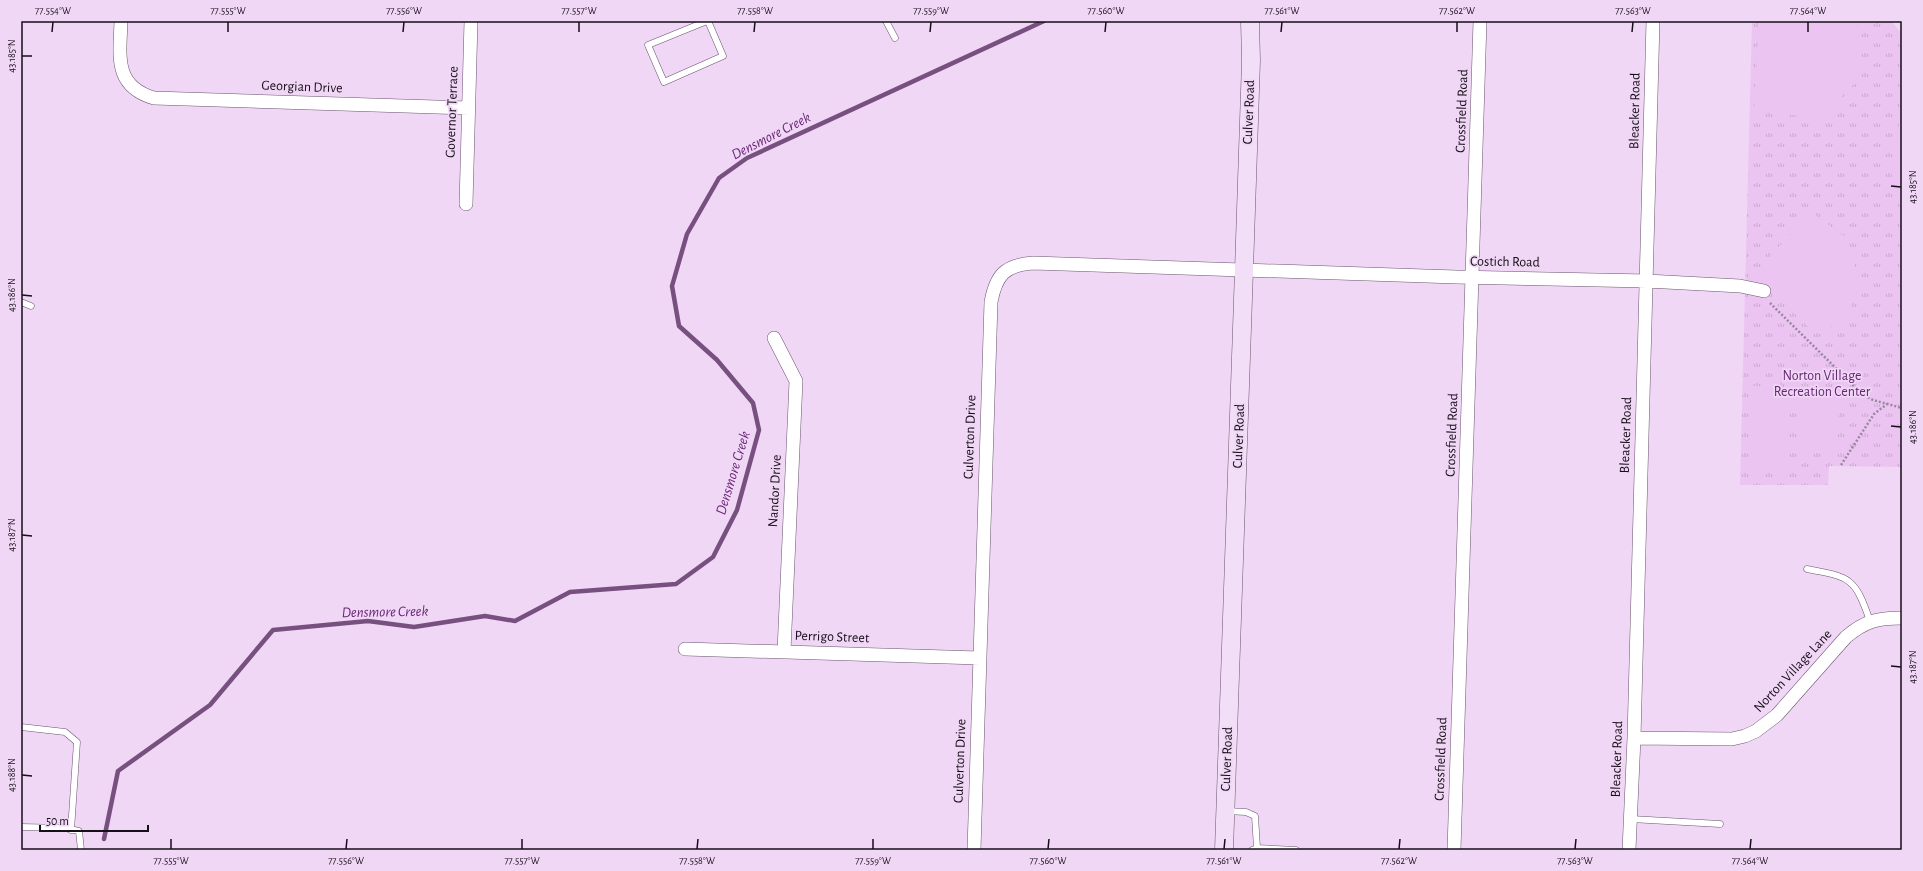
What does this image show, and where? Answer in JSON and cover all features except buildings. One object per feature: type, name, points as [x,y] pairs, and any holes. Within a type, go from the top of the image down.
[{"type":"main road","name":"Culver Road","points":[[1224,850],[1251,61],[1250,21]]},
{"type":"street","name":"Georgian Drive","points":[[121,21],[121,68],[124,77],[137,91],[154,98],[468,108]]},
{"type":"street","name":"Governor Terrace","points":[[466,204],[471,21]]},
{"type":"street","name":"Crossfield Road","points":[[1454,850],[1480,21]]},
{"type":"street","name":"Bleacker Road","points":[[1629,850],[1634,738],[1653,21]]},
{"type":"street","name":"Culverton Drive","points":[[974,850],[991,302],[995,283],[1000,276],[1013,266],[1033,263],[1244,270]]},
{"type":"street","name":"Costich Road","points":[[1244,270],[1473,278],[1647,280],[1749,287],[1765,296]]},
{"type":"street","name":"Nandor Drive","points":[[774,338],[796,381],[784,651]]},
{"type":"street","name":"Norton Village Lane","points":[[1634,738],[1726,740],[1745,736],[1756,731],[1777,715],[1846,637],[1858,627],[1870,621],[1884,618],[1902,618]]},
{"type":"street","name":"Perrigo Street","points":[[685,649],[979,658]]},
{"type":"lane","points":[[707,21],[723,56],[664,82],[648,45],[707,21]]},
{"type":"lane","points":[[886,21],[895,38]]},
{"type":"lane","points":[[21,302],[31,306]]},
{"type":"lane","points":[[1807,569],[1834,574],[1851,581],[1861,597],[1870,621]]},
{"type":"lane","points":[[21,727],[65,732],[77,742],[71,830]]},
{"type":"lane","points":[[1225,811],[1246,812],[1255,816],[1254,849],[1296,850]]},
{"type":"lane","points":[[1631,819],[1720,824]]},
{"type":"lane","points":[[21,827],[79,831],[82,850]]},
{"type":"path","points":[[1765,296],[1862,394],[1873,400],[1902,408]]},
{"type":"path","points":[[1841,465],[1874,414],[1887,404]]},
{"type":"green space","name":"Norton Village Recreation Center","points":[[1752,21],[1891,21],[1902,34],[1902,467],[1829,466],[1828,485],[1740,485]]},
{"type":"green space","points":[[1759,21],[1856,21],[1857,81],[1820,118],[1754,111]]},
{"type":"green space","points":[[1899,124],[1902,124],[1902,199],[1890,171]]},
{"type":"green space","points":[[1811,212],[1844,236],[1860,281],[1847,319],[1815,334],[1767,285],[1763,264]]},
{"type":"green space","points":[[1754,386],[1790,387],[1787,469],[1751,467]]},
{"type":"green space","points":[[1801,386],[1840,388],[1837,449],[1799,448]]},
{"type":"waterway","name":"Densmore Creek","points":[[104,839],[118,771],[210,705],[273,630],[368,621],[414,627],[485,616],[515,621],[570,592],[676,584],[713,557],[737,510],[759,430],[753,403],[717,360],[679,326],[672,286],[687,234],[719,178],[747,158],[1044,21]]}]
